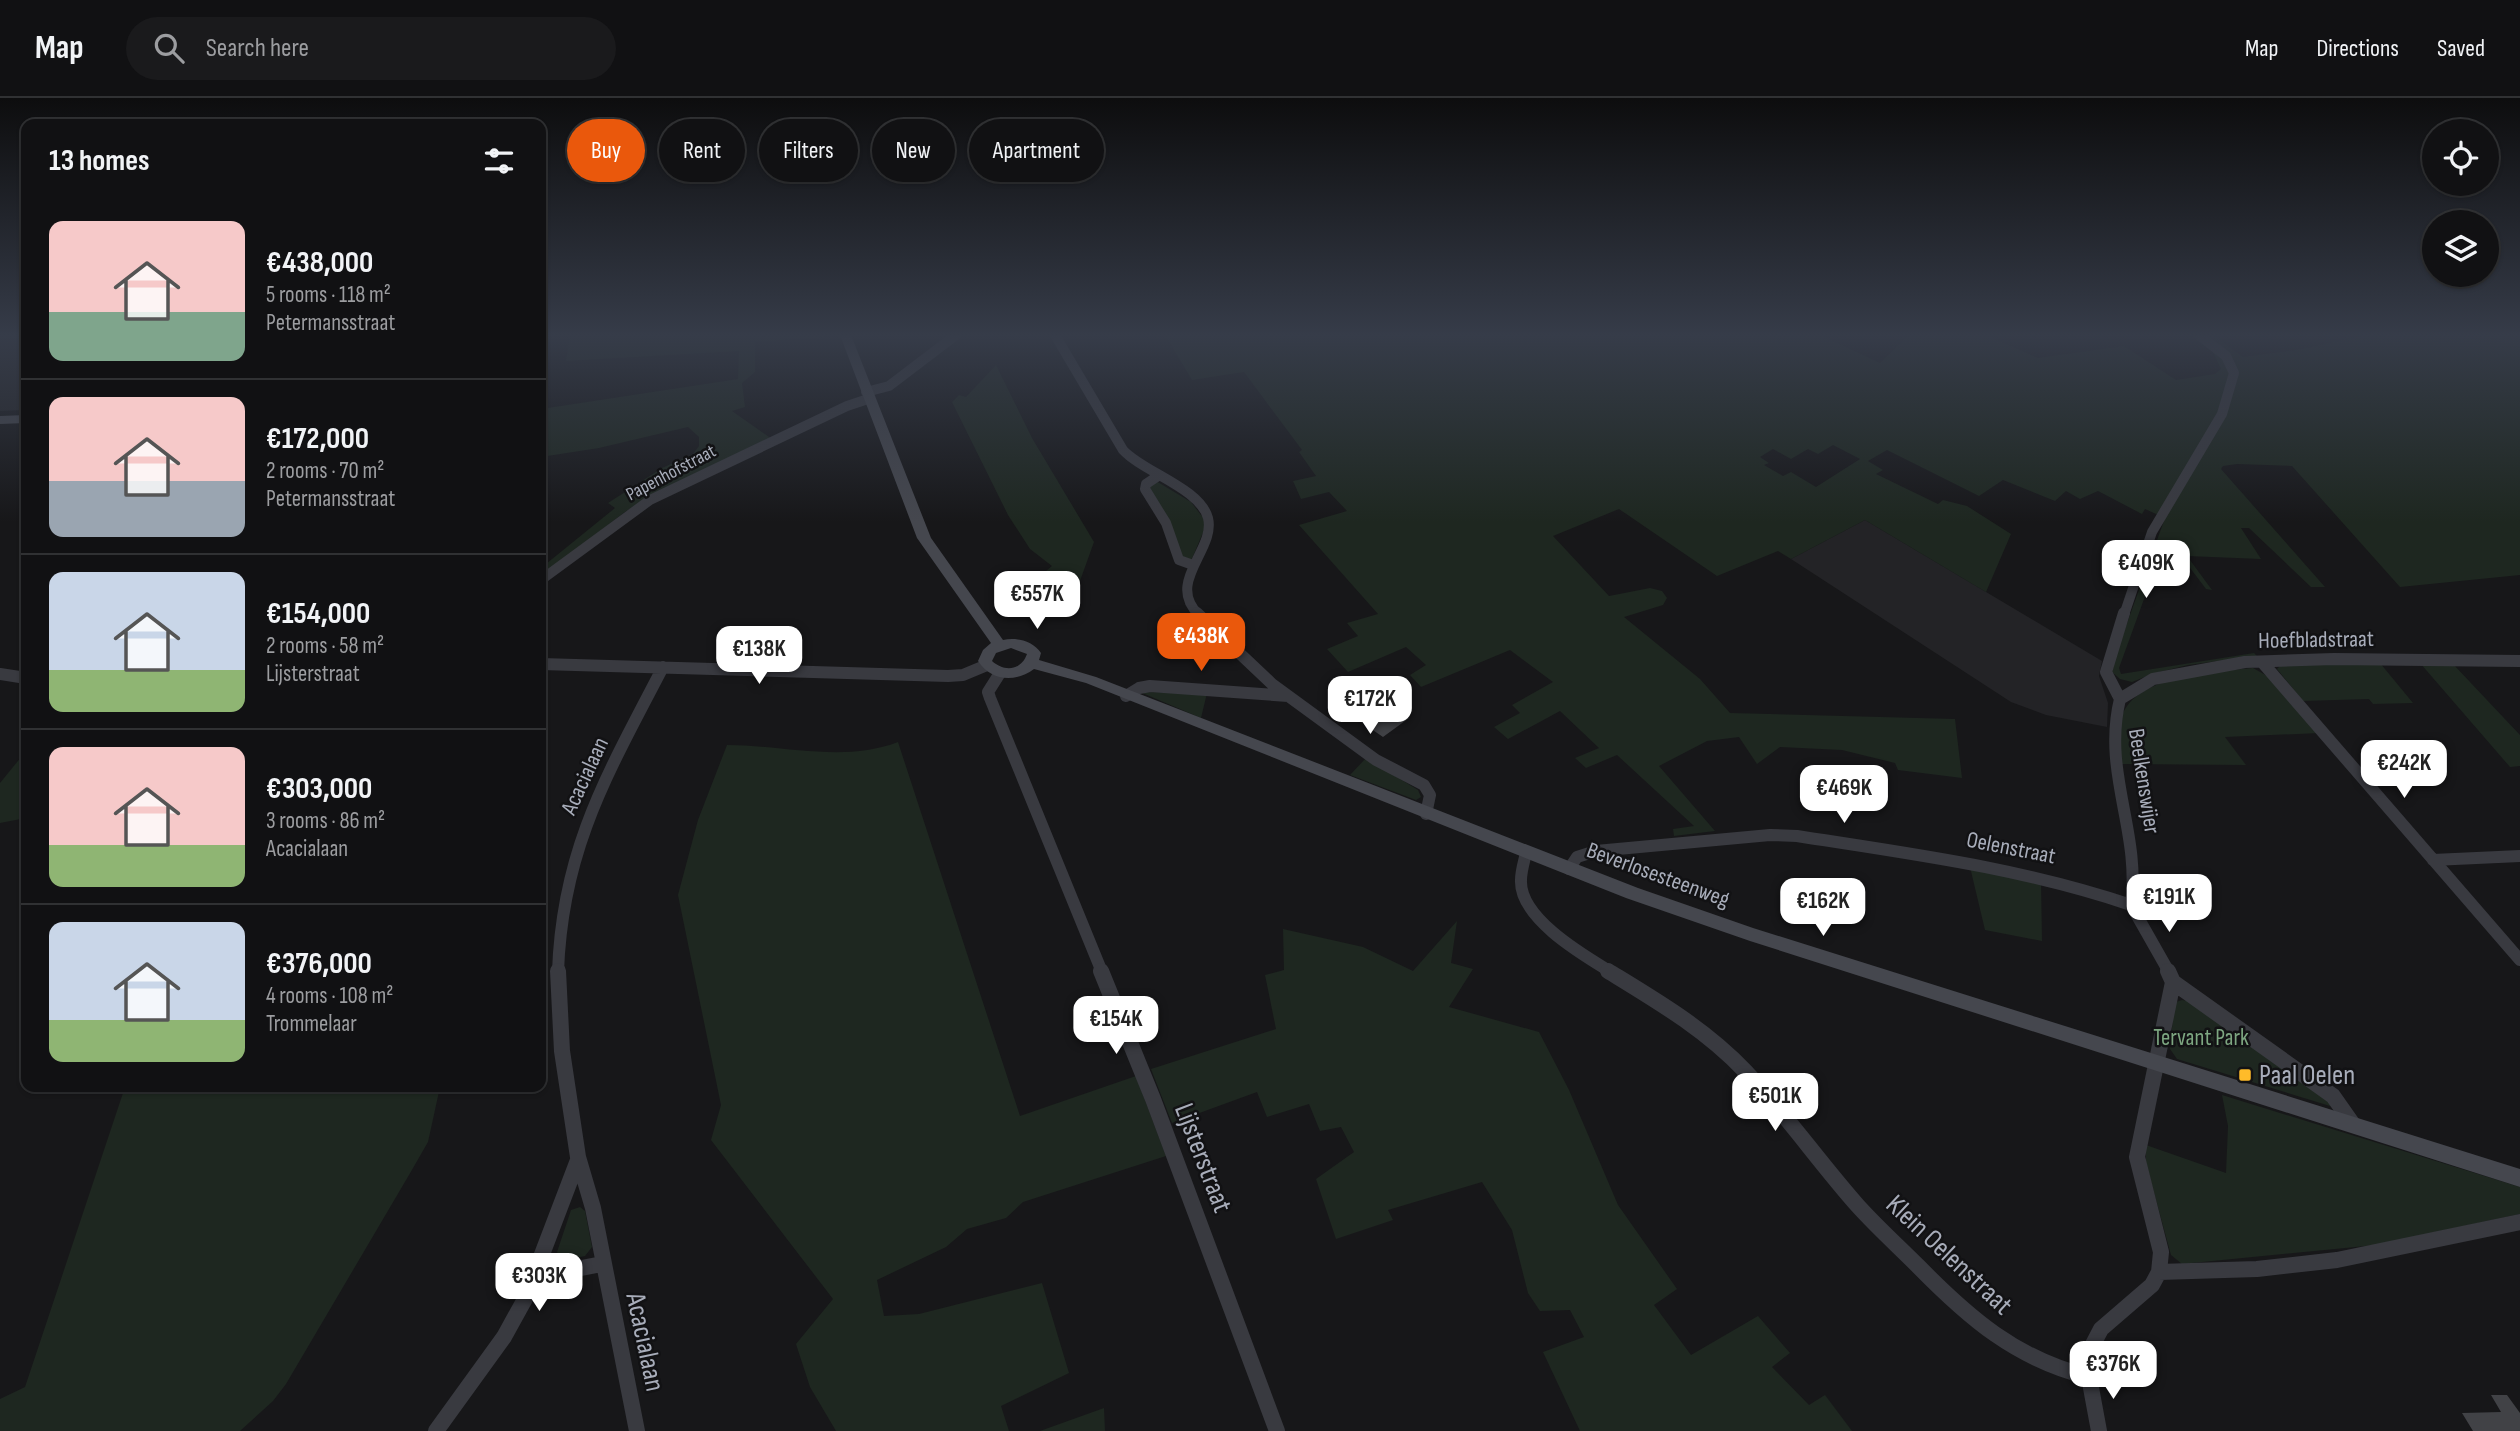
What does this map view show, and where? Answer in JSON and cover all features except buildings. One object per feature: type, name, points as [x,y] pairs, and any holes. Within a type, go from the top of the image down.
[{"type":"street","name":"Papenhofstraat","points":[[546,576],[650,500],[865,397]]},
{"type":"street","points":[[867,397],[924,538],[999,645]]},
{"type":"street","points":[[1092,397],[1123,450],[1194,500],[1206,513],[1208,531],[1186,580],[1192,608],[1272,684],[1376,760],[1424,785],[1430,797],[1426,814]]},
{"type":"street","name":"Beelkenswijer","points":[[2131,905],[2136,887],[2134,864],[2110,740],[2113,718],[2120,699],[2106,672],[2107,663],[2152,532],[2222,414],[2227,397]]},
{"type":"street","points":[[0,420],[21,419]]},
{"type":"street","points":[[1158,476],[1146,484],[1145,489],[1166,523],[1179,560],[1194,565]]},
{"type":"street","points":[[546,664],[948,676],[993,669],[1023,670],[1031,663],[1034,653],[1029,647],[1018,643],[999,645],[988,652],[985,662],[993,669]]},
{"type":"street","name":"Hoefbladstraat","points":[[2120,699],[2153,679],[2192,670],[2262,662],[2334,659],[2520,661]]},
{"type":"street","points":[[2262,662],[2520,960]]},
{"type":"street","name":"Beverlosesteenweg","points":[[1031,663],[1079,676],[1569,869],[1762,938],[2520,1178]]},
{"type":"street","name":"Acacialaan","points":[[637,1431],[602,1264],[593,1205],[578,1160],[557,992],[561,923],[570,874],[586,820],[663,667]]},
{"type":"street","name":"Lijsterstraat","points":[[993,669],[988,692],[990,698],[1143,1073],[1277,1431]]},
{"type":"street","points":[[0,674],[21,677]]},
{"type":"street","points":[[1126,696],[1139,688],[1150,686],[1289,696]]},
{"type":"street","name":"Oelenstraat","points":[[1569,869],[1577,857],[1596,851],[1770,835],[1797,836],[2027,873],[2131,905]]},
{"type":"street","name":"Klein Oelenstraat","points":[[1526,852],[1520,883],[1532,913],[1569,945],[1688,1021],[1721,1047],[1755,1082],[1859,1207],[1964,1312],[2017,1348],[2064,1371],[2089,1377]]},
{"type":"street","points":[[2433,860],[2520,856]]},
{"type":"street","points":[[2131,905],[2162,957],[2173,982],[2333,1096],[2352,1123]]},
{"type":"street","points":[[2099,1431],[2089,1377],[2089,1352],[2101,1329],[2152,1284],[2159,1272],[2161,1252],[2137,1157],[2173,982]]},
{"type":"street","name":"Acacialaan","points":[[436,1431],[504,1337],[535,1277],[578,1160]]},
{"type":"street","points":[[2159,1272],[2257,1269],[2337,1260],[2520,1222]]},
{"type":"street","points":[[535,1277],[602,1264]]},
{"type":"shaded area","points":[[0,397],[21,397],[21,410],[0,411]]},
{"type":"shaded area","points":[[1865,520],[2102,661],[2099,676],[2108,703],[2107,727],[2046,715],[2011,702],[1791,559]]},
{"type":"green space","points":[[618,397],[744,397],[745,407],[732,411],[772,439],[653,495],[625,512],[546,572],[546,564],[615,508],[608,503],[662,468],[693,454],[699,446],[699,437],[688,427],[599,448],[546,456],[546,408]]},
{"type":"green space","points":[[957,397],[1012,397],[1032,438],[1094,542],[1076,592],[1046,571],[1052,566],[1030,549],[1008,515],[952,402]]},
{"type":"green space","points":[[1263,397],[2520,397],[2520,575],[2400,587],[2292,466],[2223,466],[2221,469],[2325,587],[2311,587],[2249,528],[2241,528],[2261,559],[2187,556],[2212,590],[2206,589],[2175,548],[2164,544],[2119,668],[2121,674],[2254,653],[2257,656],[2188,665],[2132,682],[2120,679],[2112,672],[2117,651],[2165,518],[2145,509],[2142,514],[2098,491],[2080,499],[2066,491],[2055,501],[2003,480],[1979,496],[1887,450],[1868,461],[1883,470],[1876,474],[1938,504],[1943,500],[1967,506],[2011,534],[1986,592],[1865,520],[1791,559],[1778,551],[1717,576],[1619,509],[1553,536],[1609,596],[1650,588],[1662,591],[1667,598],[1663,605],[1624,617],[1700,679],[1730,713],[1955,719],[1962,778],[1898,770],[1895,763],[1842,750],[1780,747],[1757,764],[1739,737],[1707,741],[1659,766],[1715,831],[1674,836],[1673,829],[1694,826],[1617,755],[1586,768],[1575,758],[1599,748],[1560,711],[1508,739],[1494,727],[1520,713],[1512,705],[1553,682],[1510,650],[1421,687],[1410,675],[1426,665],[1406,647],[1348,672],[1327,649],[1358,636],[1347,623],[1378,614],[1299,525],[1347,511],[1329,492],[1301,499],[1293,481],[1316,476],[1299,452],[1302,450]],"holes":[[[1833,445],[1860,459],[1816,487],[1791,472],[1783,476],[1764,465],[1769,463],[1760,457],[1773,449],[1791,459],[1808,449],[1818,454]]]},
{"type":"green space","points":[[1156,481],[1191,502],[1204,519],[1204,530],[1191,561],[1183,559],[1148,485]]},
{"type":"green space","points":[[2380,663],[2413,703],[2373,704],[2369,699],[2303,701],[2277,669],[2281,665]]},
{"type":"green space","points":[[2420,663],[2453,664],[2520,735],[2520,766],[2510,767]]},
{"type":"green space","points":[[2253,668],[2269,677],[2320,733],[2225,737],[2246,765],[2122,764],[2119,727],[2122,716],[2130,702],[2144,691],[2179,678]]},
{"type":"green space","points":[[1140,692],[1207,693],[1201,718]]},
{"type":"green space","points":[[898,742],[1020,1116],[1136,1076],[1166,1156],[1023,1202],[1006,1218],[967,1229],[946,1247],[877,1280],[884,1316],[919,1314],[1042,1283],[1069,1373],[1001,1406],[1009,1431],[836,1431],[810,1387],[796,1344],[833,1299],[711,1140],[721,1105],[678,895],[698,820],[727,745],[835,752],[877,748]]},
{"type":"green space","points":[[21,757],[21,819],[0,823],[0,783]]},
{"type":"green space","points":[[1366,758],[1418,790],[1421,797],[1416,800],[1350,775]]},
{"type":"green space","points":[[1970,867],[2041,881],[2042,941],[1985,930]]},
{"type":"green space","points":[[1457,921],[1451,963],[1473,969],[1449,1007],[1539,1032],[1569,1090],[1618,1205],[1677,1289],[1654,1305],[1691,1355],[1758,1316],[1790,1353],[1772,1367],[1809,1405],[1825,1395],[1852,1431],[1580,1431],[1543,1352],[1584,1337],[1570,1310],[1540,1311],[1528,1293],[1512,1230],[1482,1182],[1388,1210],[1393,1220],[1336,1239],[1316,1179],[1354,1152],[1341,1127],[1320,1131],[1309,1104],[1267,1117],[1257,1092],[1172,1123],[1151,1069],[1276,1029],[1265,975],[1284,970],[1283,929],[1363,947],[1413,971]]},
{"type":"green space","name":"Tervant Park","points":[[2176,1002],[2192,1002],[2332,1104],[2330,1106],[2177,1059],[2170,1049],[2174,1007]]},
{"type":"green space","points":[[123,1092],[439,1092],[428,1142],[409,1175],[286,1384],[273,1401],[240,1431],[0,1431],[0,1399],[25,1387]]},
{"type":"green space","points":[[2222,1095],[2520,1187],[2520,1214],[2376,1245],[2182,1264],[2171,1255],[2146,1163],[2146,1145],[2226,1173],[2228,1126]]},
{"type":"green space","points":[[580,1207],[585,1211],[592,1247],[585,1256],[563,1261],[557,1252],[571,1210]]},
{"type":"green space","points":[[1104,1408],[1105,1431],[1040,1431]]},
{"type":"place","name":"Paal Oelen","points":[[2245,1075]]}]
